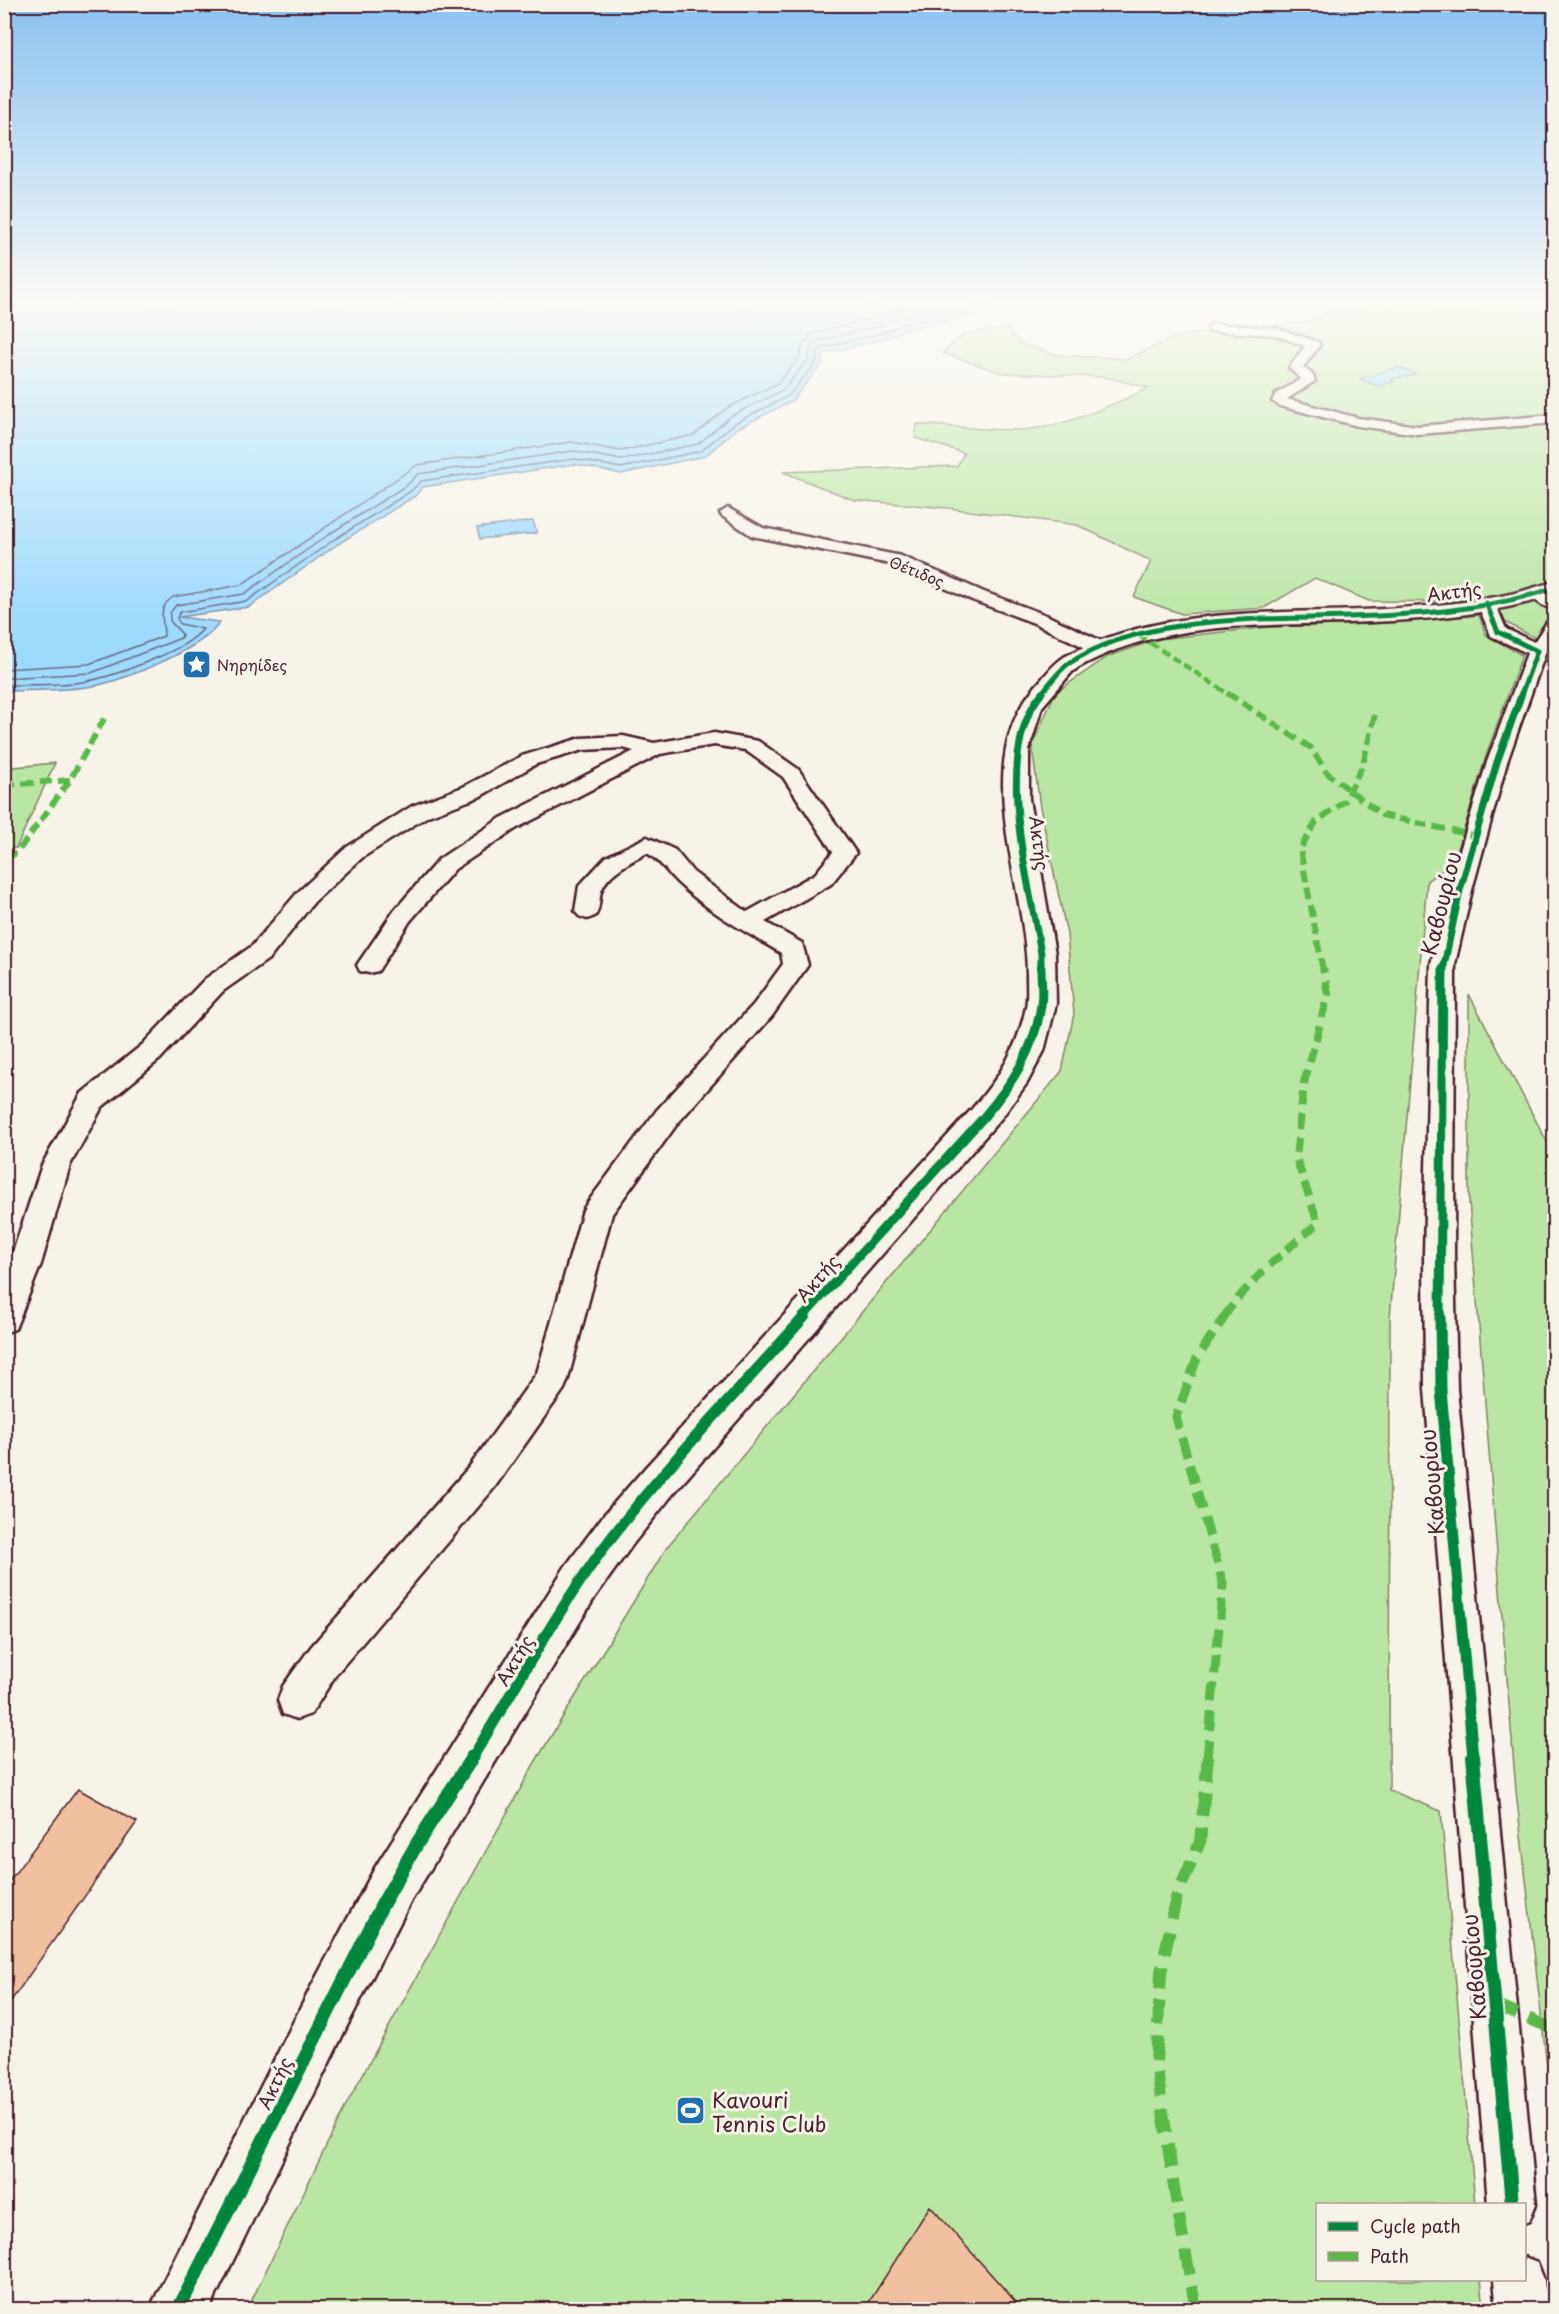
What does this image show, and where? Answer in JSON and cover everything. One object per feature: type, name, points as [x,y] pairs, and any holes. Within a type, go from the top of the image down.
[{"type":"street","points":[[1323,413],[1358,422],[1418,430],[1554,419]]},
{"type":"street","name":"Θέτιδος","points":[[728,513],[758,532],[895,560],[1101,648]]},
{"type":"street","name":"Ακτής","points":[[178,2310],[384,1900],[580,1582],[654,1486],[873,1238],[999,1100],[1028,1054],[1042,1017],[1044,976],[1039,930],[1023,861],[1016,778],[1016,747],[1024,718],[1038,695],[1066,666],[1101,648],[1138,635],[1220,621],[1385,615],[1549,595]]},
{"type":"street","points":[[1486,603],[1498,632],[1537,651]]},
{"type":"street","name":"Καβουρίου","points":[[1512,2203],[1441,1389],[1439,1254],[1443,964],[1460,890],[1497,762],[1537,651],[1554,626]]},
{"type":"street","points":[[369,965],[402,915],[447,864],[509,823],[654,749],[714,739],[751,745],[791,773],[845,853],[823,879],[747,922]]},
{"type":"street","points":[[4,1320],[26,1264],[56,1165],[92,1100],[151,1052],[214,985],[261,952],[306,897],[355,852],[420,811],[471,792],[529,760],[581,744],[623,742],[654,749]]},
{"type":"street","points":[[297,1700],[324,1660],[482,1477],[552,1379],[598,1210],[667,1117],[763,1010],[796,965],[793,949],[747,922],[684,877],[667,855],[647,844],[614,862],[591,886],[587,911]]},
{"type":"street","points":[[1519,2281],[1522,2310]]},
{"type":"green space","points":[[1091,413],[1554,413],[1554,648],[1467,602],[1369,601],[1315,578],[1264,608],[1182,614],[1134,597],[1151,561],[1077,525],[948,508],[854,500],[783,472],[957,466],[964,453],[915,438],[917,424],[1014,430],[1049,426]]},
{"type":"green space","points":[[1479,615],[1486,635],[1522,655],[1486,756],[1454,862],[1427,881],[1390,1317],[1389,1790],[1441,1811],[1475,2203],[1316,2203],[1316,2281],[1481,2281],[1484,2309],[247,2310],[347,2103],[534,1764],[667,1547],[1062,1071],[1074,1014],[1067,934],[1040,807],[1032,746],[1055,693],[1107,657],[1158,639],[1270,627],[1390,623]]},
{"type":"green space","points":[[55,763],[16,848],[5,849],[5,768]]},
{"type":"green space","points":[[1469,994],[1554,1155],[1554,2129],[1516,1791],[1469,1201]]},
{"type":"water","points":[[5,413],[768,413],[738,428],[705,456],[621,474],[575,464],[423,487],[415,496],[338,544],[249,607],[179,617],[220,622],[198,642],[162,662],[124,678],[93,686],[60,690],[5,691]]},
{"type":"water","points":[[533,521],[537,533],[480,539],[477,528]]},
{"type":"building","points":[[78,1789],[137,1822],[4,2011],[4,1888]]},
{"type":"building","points":[[930,2206],[1023,2310],[864,2310]]},
{"type":"marked path","points":[[1138,635],[1311,748],[1327,773],[1382,815],[1476,836]]},
{"type":"marked path","points":[[1196,2310],[1175,2194],[1156,2063],[1161,1973],[1176,1898],[1200,1842],[1223,1583],[1176,1417],[1197,1358],[1231,1307],[1281,1255],[1318,1223],[1296,1158],[1304,1083],[1328,994],[1300,849],[1316,822],[1345,801],[1363,764],[1376,710]]},
{"type":"marked path","points":[[4,856],[16,854],[70,780],[105,717]]},
{"type":"marked path","points":[[4,785],[70,780]]},
{"type":"marked path","points":[[1495,2005],[1554,2029]]},
{"type":"cycle path","points":[[178,2310],[355,1955],[394,1884],[580,1582],[618,1530],[659,1481],[983,1118],[1023,1063],[1029,1051],[1041,1004],[1041,954],[1016,799],[1017,750],[1031,706],[1064,667],[1071,662],[1131,637],[1166,629],[1239,620],[1350,617],[1450,610],[1493,604],[1554,588]]},
{"type":"cycle path","points":[[1486,603],[1498,632],[1537,651],[1497,762],[1460,890],[1443,964],[1439,1254],[1441,1389],[1512,2203]]},
{"type":"place","name":"Νηρηίδες","points":[[196,664]]},
{"type":"place","name":"Kavouri Tennis Club","points":[[691,2111]]}]
